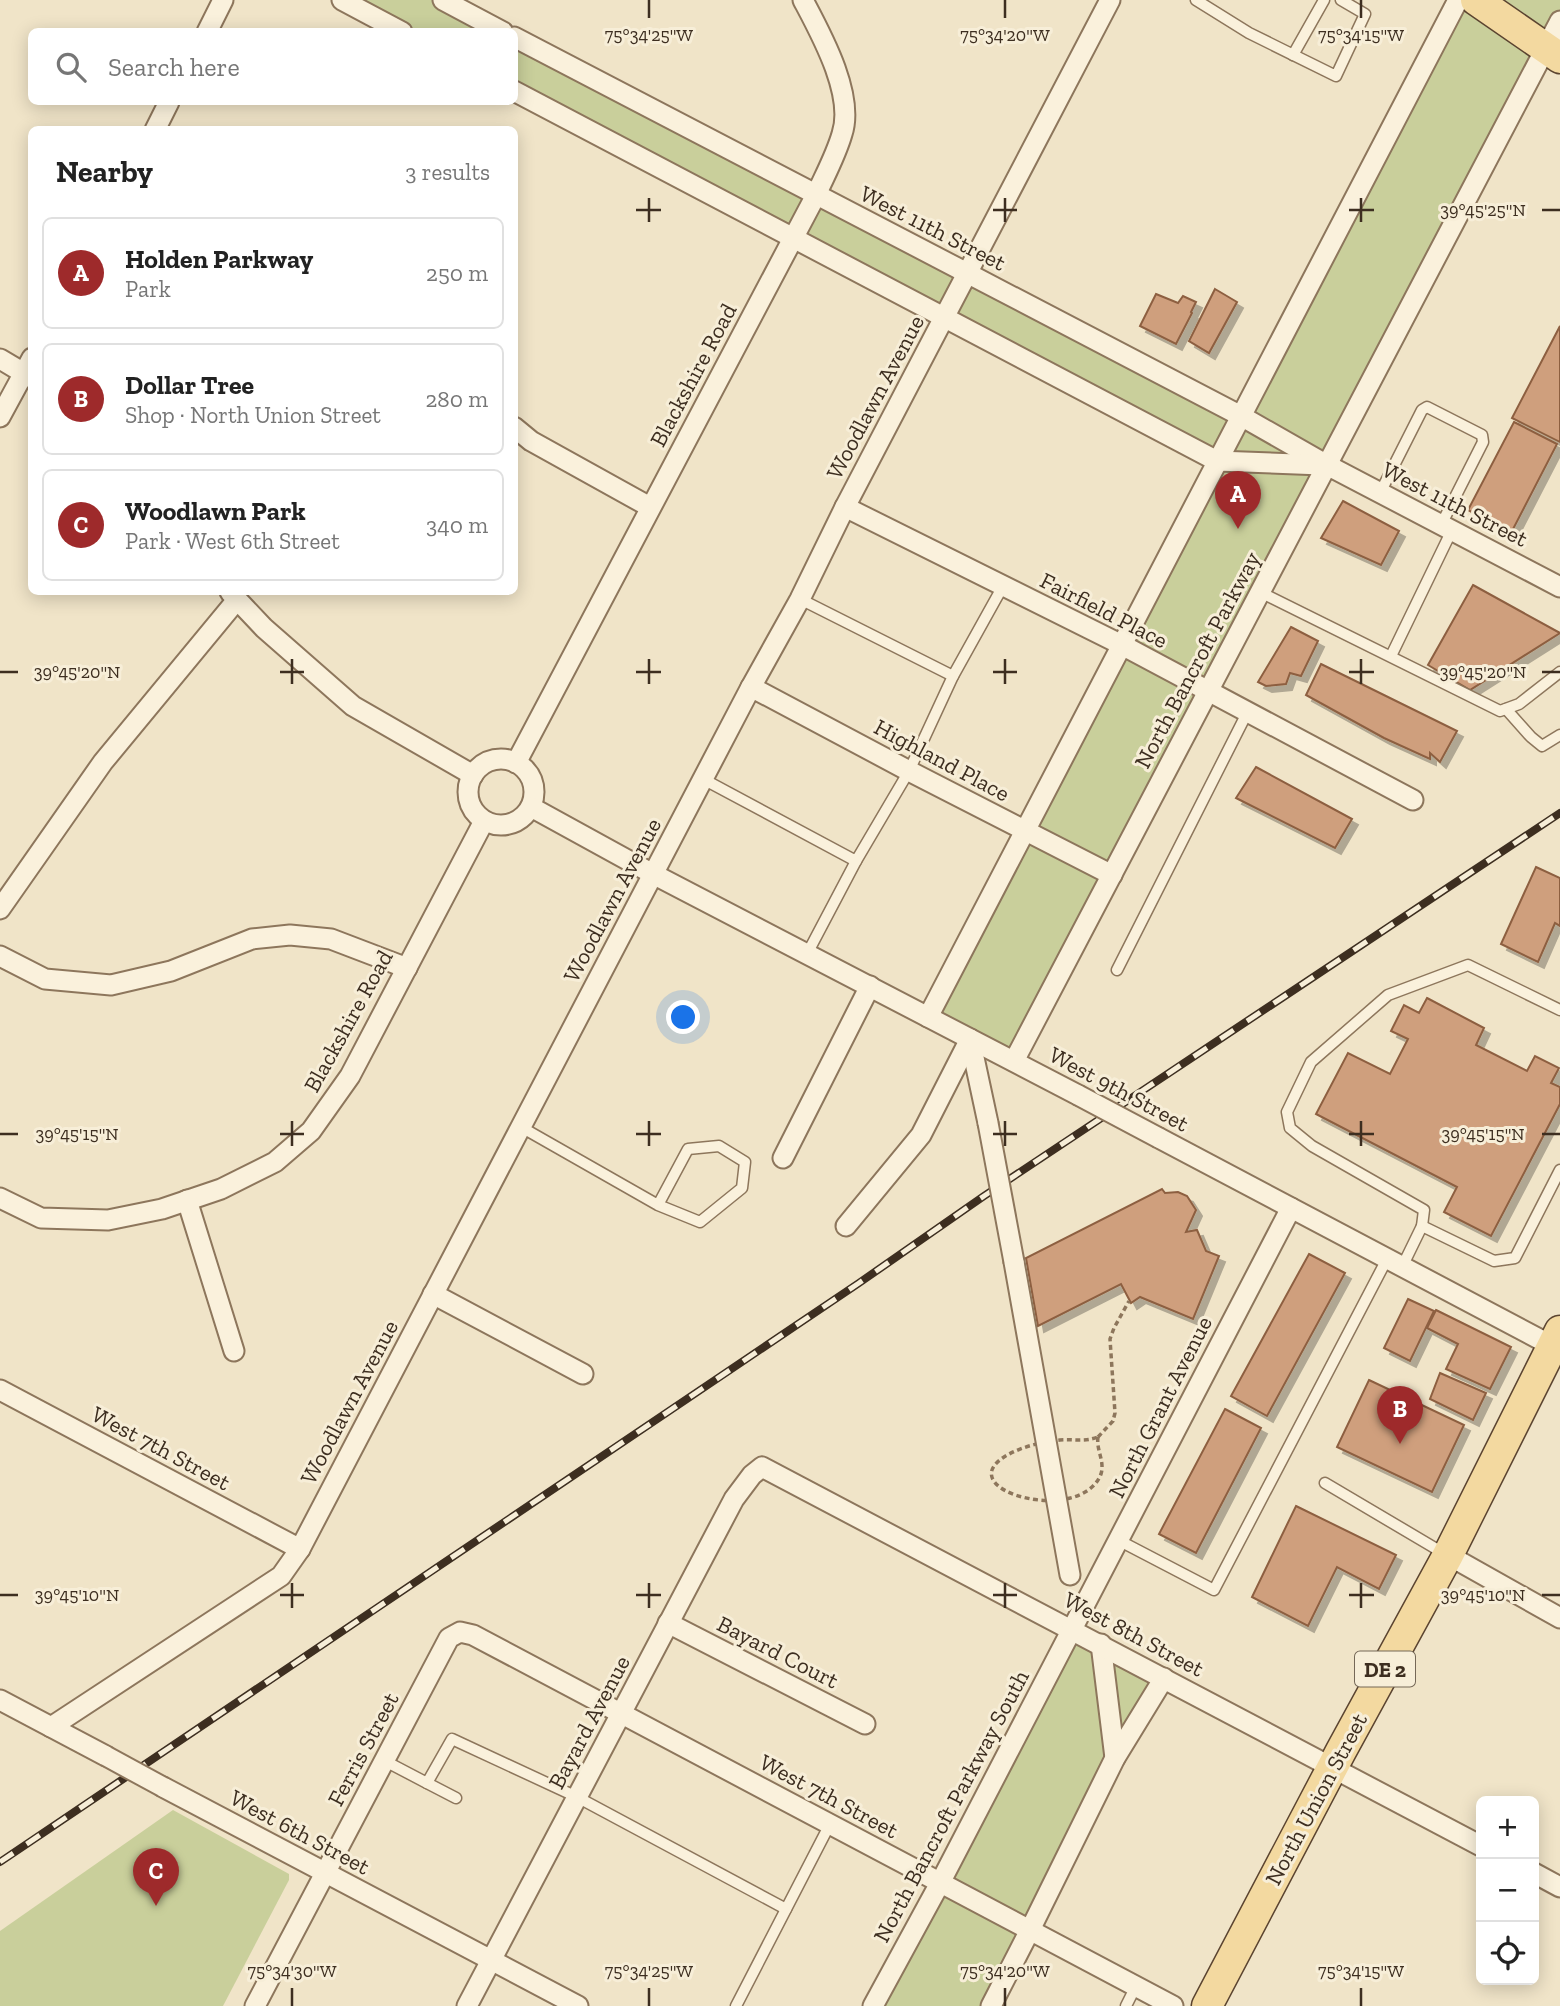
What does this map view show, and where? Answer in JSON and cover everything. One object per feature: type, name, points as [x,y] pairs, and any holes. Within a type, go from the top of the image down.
[{"type":"main road","points":[[1476,0],[1553,53]]},
{"type":"main road","name":"North Union Street","points":[[1207,2006],[1332,1767],[1448,1555],[1557,1343]]},
{"type":"street","points":[[208,28],[223,0]]},
{"type":"street","points":[[342,0],[394,28]]},
{"type":"street","points":[[443,0],[496,28]]},
{"type":"street","name":"Blackshire Road","points":[[516,763],[816,195],[843,132],[844,99],[828,47],[803,0]]},
{"type":"street","name":"Woodlawn Avenue","points":[[51,1727],[281,1576],[300,1549],[702,779],[800,599],[845,507],[1110,0]]},
{"type":"street","points":[[928,1017],[1458,0]]},
{"type":"street","name":"North Bancroft Parkway","points":[[1014,1061],[1327,466],[1553,53],[1560,21]]},
{"type":"street","name":"West 11th Street","points":[[518,39],[1241,416],[1327,466],[1560,587]]},
{"type":"street","name":"West 11th Street","points":[[518,93],[1217,461],[1327,466]]},
{"type":"street","points":[[157,126],[168,105]]},
{"type":"street","points":[[0,359],[28,369]]},
{"type":"street","points":[[0,417],[28,371]]},
{"type":"street","points":[[518,431],[531,441],[650,507]]},
{"type":"street","name":"Fairfield Place","points":[[845,507],[1122,645],[1413,800]]},
{"type":"street","points":[[0,909],[103,762],[233,596],[264,628],[354,706],[473,775]]},
{"type":"street","name":"Highland Place","points":[[751,687],[1112,875]]},
{"type":"street","points":[[491,761],[516,763],[531,779],[534,793],[531,807],[521,818],[509,824],[496,825],[484,821],[474,811],[469,798],[473,775],[491,761]]},
{"type":"street","name":"West 9th Street","points":[[531,807],[653,874],[1079,1095],[1394,1263],[1557,1343]]},
{"type":"street","name":"Blackshire Road","points":[[0,1198],[41,1217],[108,1220],[162,1209],[221,1189],[275,1162],[311,1131],[350,1076],[484,821]]},
{"type":"street","points":[[0,956],[45,979],[111,985],[171,971],[252,939],[290,935],[331,939],[407,968]]},
{"type":"street","points":[[783,1158],[870,986]]},
{"type":"street","points":[[970,1039],[1014,1262],[1070,1575]]},
{"type":"street","points":[[846,1226],[921,1135],[970,1039]]},
{"type":"street","points":[[187,1200],[234,1351]]},
{"type":"street","name":"North Grant Avenue","points":[[1072,1629],[1291,1208]]},
{"type":"street","points":[[433,1294],[583,1374]]},
{"type":"street","name":"West 7th Street","points":[[2,1398],[300,1549]]},
{"type":"street","name":"Bayard Avenue","points":[[467,2006],[743,1485],[762,1467]]},
{"type":"street","name":"West 8th Street","points":[[762,1467],[1476,1843]]},
{"type":"street","points":[[1448,1555],[1560,1618]]},
{"type":"street","name":"Bayard Court","points":[[668,1623],[865,1724]]},
{"type":"street","name":"North Bancroft Parkway South","points":[[873,2006],[1072,1629]]},
{"type":"street","name":"West 7th Street","points":[[460,1632],[467,1633],[1174,2006]]},
{"type":"street","name":"Ferris Street","points":[[255,2006],[449,1639],[460,1632]]},
{"type":"street","points":[[1101,1644],[1115,1758]]},
{"type":"street","points":[[991,2006],[1115,1758],[1164,1678]]},
{"type":"street","name":"West 6th Street","points":[[0,1700],[578,2006]]},
{"type":"street","points":[[1539,1876],[1560,1887]]},
{"type":"lane","points":[[1196,0],[1249,33],[1336,76],[1365,13],[1341,0]]},
{"type":"lane","points":[[1293,55],[1324,0]]},
{"type":"lane","points":[[1380,493],[1422,410],[1427,407],[1482,436],[1483,442],[1391,656]]},
{"type":"lane","points":[[807,954],[856,861],[909,771],[953,676],[1003,586]]},
{"type":"lane","points":[[1260,592],[1500,711],[1519,704],[1560,673]]},
{"type":"lane","points":[[800,599],[953,676]]},
{"type":"lane","points":[[1506,709],[1542,746],[1560,735]]},
{"type":"lane","points":[[1117,970],[1247,713]]},
{"type":"lane","points":[[702,779],[856,861]]},
{"type":"lane","points":[[1118,1540],[1214,1590],[1394,1263],[1422,1226],[1424,1210],[1312,1146],[1290,1128],[1287,1112],[1311,1062],[1388,995],[1468,964],[1560,1010]]},
{"type":"lane","points":[[521,1127],[658,1205],[700,1222],[742,1188],[745,1162],[719,1146],[688,1149],[658,1205]]},
{"type":"lane","points":[[1422,1226],[1494,1261],[1515,1258],[1560,1170]]},
{"type":"lane","points":[[1325,1483],[1448,1555]]},
{"type":"lane","points":[[427,1783],[452,1739],[577,1797],[786,1909]]},
{"type":"lane","points":[[385,1760],[456,1798]]},
{"type":"lane","points":[[736,2006],[830,1824]]},
{"type":"lane","points":[[1126,2006],[1136,1986]]},
{"type":"path","points":[[1098,1437],[1113,1421],[1115,1413],[1110,1339],[1129,1301]]},
{"type":"green space","points":[[342,0],[443,0],[497,28],[396,28]]},
{"type":"green space","points":[[1458,0],[1560,0],[1560,21],[1014,1061],[928,1017],[1217,461],[518,93],[518,39],[1240,416]]},
{"type":"green space","points":[[1072,1629],[1164,1678],[991,2006],[873,2006]]},
{"type":"green space","points":[[173,1810],[289,1874],[289,1880],[223,2006],[0,2006],[0,1931]]},
{"type":"building","points":[[1215,289],[1237,302],[1209,353],[1189,341]]},
{"type":"building","points":[[1156,294],[1178,303],[1183,296],[1196,302],[1176,344],[1140,326]]},
{"type":"building","points":[[1560,326],[1560,442],[1512,418]]},
{"type":"building","points":[[1514,422],[1557,444],[1511,533],[1468,510]]},
{"type":"building","points":[[1343,501],[1399,531],[1381,565],[1321,538]]},
{"type":"building","points":[[1473,585],[1560,633],[1470,690],[1428,665]]},
{"type":"building","points":[[1291,627],[1318,641],[1301,676],[1290,673],[1286,684],[1266,686],[1258,682]]},
{"type":"building","points":[[1321,664],[1457,731],[1440,762],[1430,753],[1430,759],[1384,738],[1306,695]]},
{"type":"building","points":[[1256,767],[1352,819],[1335,848],[1236,798]]},
{"type":"building","points":[[1536,867],[1560,878],[1560,926],[1555,923],[1538,962],[1501,944]]},
{"type":"building","points":[[1427,998],[1484,1028],[1476,1045],[1527,1071],[1535,1056],[1559,1068],[1551,1083],[1560,1087],[1560,1104],[1491,1236],[1444,1212],[1457,1187],[1316,1114],[1348,1053],[1390,1074],[1408,1039],[1391,1031],[1404,1005],[1419,1013]]},
{"type":"building","points":[[1162,1189],[1165,1193],[1178,1192],[1187,1196],[1196,1210],[1186,1232],[1197,1230],[1206,1251],[1219,1256],[1193,1319],[1140,1297],[1131,1303],[1121,1284],[1038,1326],[1026,1258]]},
{"type":"building","points":[[1309,1254],[1345,1273],[1267,1416],[1231,1396]]},
{"type":"building","points":[[1408,1299],[1434,1311],[1410,1361],[1384,1348]]},
{"type":"building","points":[[1436,1310],[1511,1347],[1490,1389],[1446,1369],[1458,1344],[1427,1328]]},
{"type":"building","points":[[1440,1373],[1486,1393],[1473,1420],[1430,1399]]},
{"type":"building","points":[[1369,1380],[1464,1425],[1432,1492],[1337,1447]]},
{"type":"building","points":[[1225,1409],[1261,1428],[1196,1553],[1159,1534]]},
{"type":"building","points":[[1296,1506],[1396,1555],[1379,1589],[1337,1567],[1308,1626],[1252,1597]]},
{"type":"railway","points":[[0,1862],[984,1196],[1560,813]]},
{"type":"place","name":"Holden Parkway","points":[[1238,529]]},
{"type":"place","name":"Dollar Tree","points":[[1400,1444]]},
{"type":"place","name":"Woodlawn Park","points":[[156,1906]]}]
